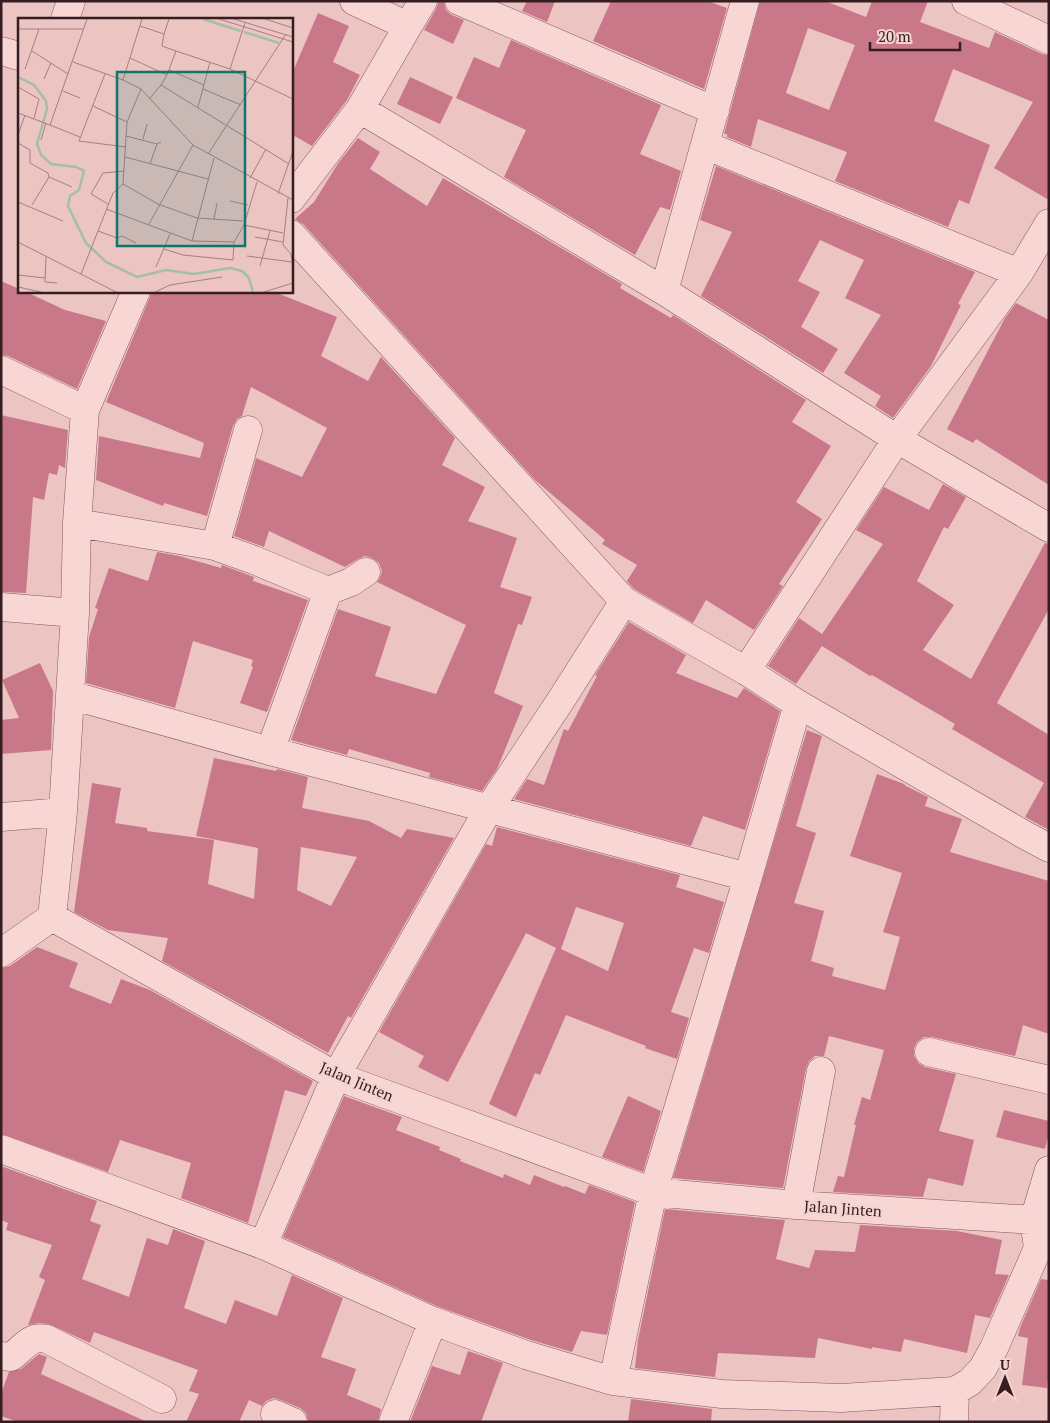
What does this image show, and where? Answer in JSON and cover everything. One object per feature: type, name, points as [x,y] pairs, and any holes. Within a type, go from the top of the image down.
[{"type":"street","points":[[65,18],[71,1]]},
{"type":"street","points":[[354,1],[408,26]]},
{"type":"street","points":[[292,198],[360,109],[423,1]]},
{"type":"street","points":[[459,1],[715,111]]},
{"type":"street","points":[[664,291],[745,1]]},
{"type":"street","points":[[966,1],[1049,40]]},
{"type":"street","points":[[1,51],[18,56]]},
{"type":"street","points":[[360,109],[664,291],[897,439],[1049,528]]},
{"type":"street","points":[[705,145],[1019,273]]},
{"type":"street","points":[[746,671],[897,439],[1019,273],[1049,223]]},
{"type":"street","points":[[292,235],[624,601],[746,671],[798,704],[1049,848]]},
{"type":"street","points":[[1,953],[52,917],[63,812],[75,613],[77,523],[85,410],[136,292]]},
{"type":"street","points":[[1,370],[85,410]]},
{"type":"street","points":[[215,546],[248,430]]},
{"type":"street","points":[[77,523],[215,546],[328,591],[351,582],[366,572]]},
{"type":"street","points":[[270,751],[328,591]]},
{"type":"street","points":[[263,1245],[336,1076],[488,810],[624,601]]},
{"type":"street","points":[[1,607],[75,613]]},
{"type":"street","points":[[70,695],[488,810],[748,877]]},
{"type":"street","points":[[612,1381],[653,1192],[798,704]]},
{"type":"street","points":[[1,816],[63,812]]},
{"type":"street","name":"Jalan Jinten","points":[[52,917],[336,1076],[653,1192],[796,1205],[1034,1220]]},
{"type":"street","points":[[929,1052],[1049,1080]]},
{"type":"street","points":[[796,1205],[821,1071]]},
{"type":"street","points":[[1,1149],[263,1245],[433,1321],[526,1355],[612,1381],[722,1394],[841,1398],[954,1390],[970,1382],[983,1368],[1043,1249],[1034,1220],[1049,1170]]},
{"type":"street","points":[[392,1422],[433,1321]]},
{"type":"street","points":[[1,1356],[11,1357],[32,1340],[38,1338],[47,1340],[162,1399]]},
{"type":"street","points":[[954,1390],[954,1422]]},
{"type":"building","points":[[439,1],[444,2],[446,10],[452,15],[464,20],[453,44],[424,30]]},
{"type":"building","points":[[527,1],[555,1],[547,22],[522,11]]},
{"type":"building","points":[[611,1],[707,1],[727,8],[704,89],[593,41]]},
{"type":"building","points":[[760,1],[825,1],[866,17],[872,1],[928,1],[920,22],[989,48],[995,32],[1042,54],[1049,55],[1049,200],[994,168],[1033,102],[953,69],[934,121],[990,145],[969,204],[959,200],[948,227],[835,181],[847,152],[758,119],[751,147],[724,134]],"holes":[[[808,28],[855,45],[829,110],[786,93]]]},
{"type":"building","points":[[318,13],[349,26],[333,62],[360,75],[347,100],[312,146],[292,135],[292,74]]},
{"type":"building","points":[[511,40],[661,105],[640,154],[681,171],[670,210],[660,207],[635,255],[504,177],[526,130],[456,98],[474,57],[499,68]]},
{"type":"building","points":[[410,77],[453,97],[440,124],[397,104]]},
{"type":"building","points":[[358,138],[380,152],[370,169],[427,206],[443,178],[622,284],[620,288],[671,318],[673,315],[806,400],[792,422],[831,446],[796,502],[822,519],[779,584],[783,586],[754,630],[706,600],[693,623],[634,589],[627,581],[637,565],[602,544],[605,540],[535,480],[303,224],[295,219],[314,202],[339,162]]},
{"type":"building","points":[[716,166],[975,272],[958,304],[961,305],[931,366],[893,418],[875,406],[881,396],[844,373],[881,315],[845,298],[864,260],[820,240],[798,281],[820,292],[801,327],[838,349],[823,373],[701,296],[732,232],[700,220]]},
{"type":"building","points":[[1,281],[18,289],[18,292],[26,292],[65,310],[106,321],[77,389],[8,356],[1,355]]},
{"type":"building","points":[[151,292],[274,292],[337,317],[321,356],[368,381],[381,357],[455,438],[442,465],[485,487],[468,521],[517,538],[500,587],[532,597],[522,625],[518,624],[494,693],[523,706],[497,769],[482,791],[429,777],[430,773],[349,749],[347,755],[291,740],[338,609],[391,627],[375,676],[436,694],[466,625],[377,582],[382,571],[379,563],[372,558],[365,556],[345,567],[269,531],[264,547],[234,536],[256,458],[302,477],[327,428],[251,387],[242,416],[237,419],[233,426],[207,516],[164,503],[163,506],[96,480],[99,436],[200,458],[204,443],[106,402]]},
{"type":"building","points":[[1016,303],[1049,320],[1049,485],[976,439],[973,443],[947,429],[1005,318]]},
{"type":"building","points":[[1,415],[68,430],[65,468],[59,465],[57,475],[49,473],[44,500],[33,497],[26,593],[1,592]]},
{"type":"building","points":[[943,484],[966,497],[948,529],[944,527],[917,581],[954,605],[923,650],[971,679],[1045,543],[1049,544],[1049,609],[997,703],[1049,735],[1049,830],[1025,817],[1044,783],[952,729],[955,724],[872,675],[870,676],[822,646],[796,684],[768,666],[799,618],[822,634],[883,544],[856,530],[884,487],[929,510]]},
{"type":"building","points":[[157,552],[221,568],[222,565],[254,577],[253,581],[308,600],[267,712],[240,703],[253,667],[251,666],[253,660],[193,641],[175,708],[86,683],[89,637],[98,609],[95,608],[109,568],[148,581]]},
{"type":"building","points":[[629,622],[686,655],[676,673],[737,698],[744,688],[780,711],[745,830],[703,816],[691,846],[514,799],[527,779],[544,785],[564,729],[568,731],[597,676],[595,675]]},
{"type":"building","points":[[40,663],[53,691],[51,750],[1,754],[1,720],[19,718],[2,680]]},
{"type":"building","points":[[807,730],[822,736],[796,826],[816,833],[794,903],[824,911],[811,961],[834,968],[832,976],[885,990],[900,937],[883,932],[902,873],[850,856],[877,774],[904,784],[928,797],[925,806],[962,819],[950,852],[1049,881],[1049,1034],[1023,1025],[1015,1056],[932,1037],[924,1037],[917,1042],[914,1048],[914,1056],[919,1064],[956,1074],[939,1131],[974,1140],[963,1186],[928,1178],[923,1197],[833,1192],[838,1176],[844,1177],[856,1125],[854,1125],[862,1097],[870,1100],[884,1050],[829,1036],[824,1056],[815,1056],[809,1061],[806,1068],[783,1188],[673,1178]]},
{"type":"building","points":[[214,758],[276,771],[277,769],[308,777],[302,808],[369,821],[401,838],[407,829],[454,838],[351,1018],[348,1016],[328,1053],[162,961],[168,938],[108,930],[74,912],[92,783],[121,788],[115,823],[147,828],[147,831],[214,840],[208,884],[254,899],[258,848],[196,836]],"holes":[[[301,847],[357,857],[331,906],[297,890]]]},
{"type":"building","points":[[497,827],[680,875],[676,887],[724,902],[709,953],[694,948],[671,1012],[689,1018],[677,1059],[645,1048],[646,1046],[566,1015],[540,1075],[535,1073],[516,1117],[489,1104],[556,948],[526,933],[448,1082],[418,1067],[424,1056],[379,1032],[486,844],[492,846]],"holes":[[[576,907],[624,923],[608,971],[561,949]]]},
{"type":"building","points":[[37,947],[78,963],[69,987],[111,1004],[121,979],[150,990],[313,1081],[306,1096],[285,1090],[248,1223],[181,1198],[191,1163],[120,1140],[108,1172],[1,1134],[1,968],[10,966]]},
{"type":"building","points":[[344,1096],[402,1117],[396,1130],[440,1147],[439,1150],[461,1159],[460,1161],[503,1178],[504,1174],[530,1185],[534,1175],[585,1194],[589,1185],[635,1202],[607,1335],[581,1331],[572,1352],[531,1340],[439,1307],[283,1237]]},
{"type":"building","points":[[628,1096],[661,1111],[643,1172],[602,1157]]},
{"type":"building","points":[[1004,1110],[1049,1121],[1049,1133],[1045,1149],[996,1137]]},
{"type":"building","points":[[1,1166],[97,1201],[90,1221],[101,1225],[82,1279],[129,1297],[147,1238],[168,1245],[173,1229],[205,1241],[184,1308],[226,1324],[235,1300],[277,1316],[292,1275],[343,1298],[321,1357],[356,1369],[347,1395],[381,1409],[378,1422],[308,1422],[306,1413],[300,1408],[274,1398],[266,1401],[262,1406],[249,1400],[239,1422],[186,1422],[199,1394],[189,1391],[198,1370],[94,1332],[90,1343],[49,1324],[28,1325],[45,1280],[39,1277],[52,1245],[6,1230],[8,1223],[1,1220]]},
{"type":"building","points":[[665,1209],[785,1220],[776,1259],[809,1268],[815,1250],[855,1252],[860,1225],[957,1231],[1002,1240],[995,1274],[1009,1275],[990,1318],[975,1315],[967,1353],[904,1339],[901,1352],[872,1347],[872,1349],[818,1338],[815,1358],[718,1353],[715,1377],[635,1368],[638,1340]]},
{"type":"building","points":[[1041,1279],[1049,1280],[1049,1369],[1047,1388],[1022,1385],[1028,1338],[1018,1336]]},
{"type":"building","points":[[468,1351],[503,1363],[481,1422],[410,1422],[432,1366],[460,1375]]},
{"type":"building","points":[[39,1354],[47,1357],[41,1374],[147,1422],[18,1422],[1,1416],[1,1394],[9,1372],[21,1369]]},
{"type":"building","points":[[631,1399],[712,1409],[711,1422],[628,1422]]}]
